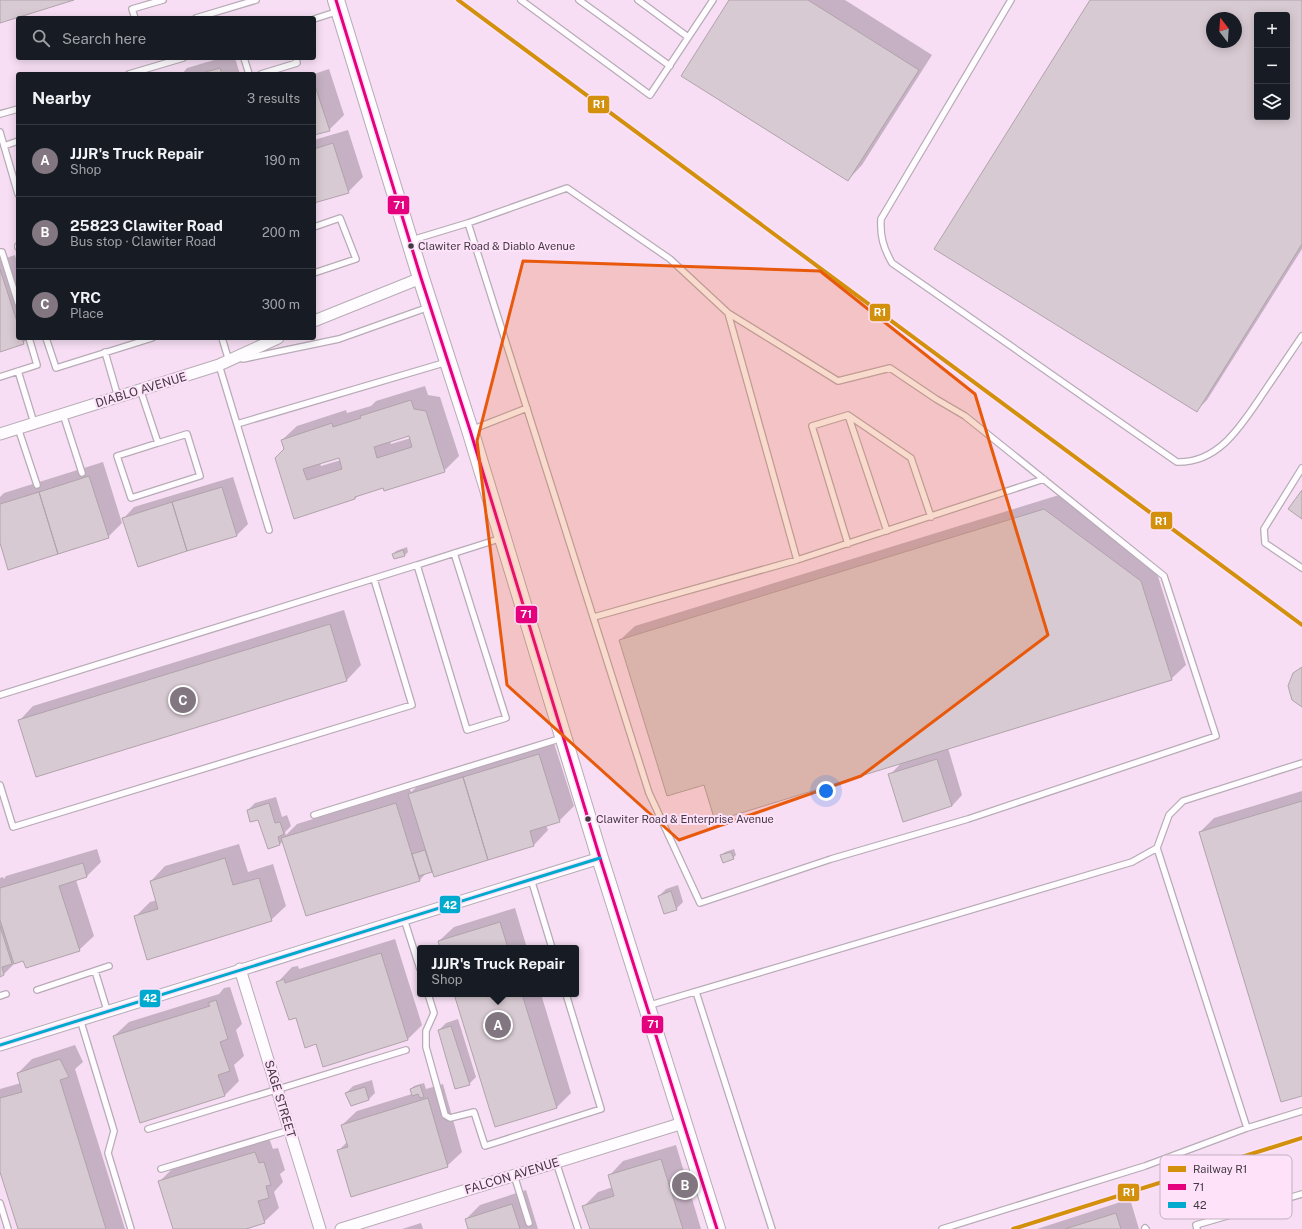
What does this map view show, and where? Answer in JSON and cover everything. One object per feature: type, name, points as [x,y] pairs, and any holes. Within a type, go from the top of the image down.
[{"type":"street","points":[[337,6],[409,241],[470,430],[600,858],[717,1229]]},
{"type":"street","points":[[316,320],[421,278]]},
{"type":"street","name":"DIABLO AVENUE","points":[[0,434],[224,363],[274,340]]},
{"type":"street","points":[[0,1045],[107,1010],[600,858]]},
{"type":"street","name":"SAGE STREET","points":[[240,969],[320,1229]]},
{"type":"street","name":"FALCON AVENUE","points":[[340,1229],[683,1123]]},
{"type":"lane","points":[[134,16],[132,9],[163,0]]},
{"type":"lane","points":[[203,16],[256,0]]},
{"type":"lane","points":[[521,0],[650,95],[713,0]]},
{"type":"lane","points":[[579,0],[670,66]]},
{"type":"lane","points":[[638,0],[688,37]]},
{"type":"lane","points":[[1011,0],[881,219],[880,237],[884,250],[892,263],[1177,462],[1190,462],[1204,456],[1218,449],[1236,434],[1302,336]]},
{"type":"lane","points":[[316,18],[337,6]]},
{"type":"lane","points":[[142,72],[177,60]]},
{"type":"lane","points":[[245,60],[248,72]]},
{"type":"lane","points":[[268,72],[297,63],[296,60]]},
{"type":"lane","points":[[0,114],[16,110]]},
{"type":"lane","points":[[0,132],[16,180]]},
{"type":"lane","points":[[4,146],[16,142]]},
{"type":"lane","points":[[409,241],[468,223],[567,188],[670,258],[728,313],[838,381],[890,368],[936,399],[965,416],[1164,576],[1216,736],[968,819],[831,859],[700,902],[674,850],[649,793],[468,223]]},
{"type":"lane","points":[[316,226],[340,218],[356,259],[316,272]]},
{"type":"lane","points":[[0,252],[2,252],[16,297]]},
{"type":"lane","points":[[224,363],[339,339],[430,306]]},
{"type":"lane","points":[[728,313],[798,560]]},
{"type":"lane","points":[[0,377],[37,365],[30,340]]},
{"type":"lane","points":[[47,340],[56,368],[145,340]]},
{"type":"lane","points":[[222,340],[224,363],[237,424],[269,530]]},
{"type":"lane","points":[[105,352],[118,397]]},
{"type":"lane","points":[[237,424],[447,362]]},
{"type":"lane","points":[[18,371],[34,423]]},
{"type":"lane","points":[[140,389],[158,442]]},
{"type":"lane","points":[[470,430],[527,408]]},
{"type":"lane","points":[[64,414],[82,473]]},
{"type":"lane","points":[[848,415],[910,458],[931,517]]},
{"type":"lane","points":[[848,415],[812,426],[848,544]]},
{"type":"lane","points":[[848,415],[887,531]]},
{"type":"lane","points":[[18,428],[37,485]]},
{"type":"lane","points":[[187,434],[200,476],[131,498],[117,456],[158,442],[187,434]]},
{"type":"lane","points":[[1302,468],[1264,529],[1264,538],[1265,543],[1302,568]]},
{"type":"lane","points":[[594,617],[798,560],[1044,479]]},
{"type":"lane","points":[[0,695],[502,538]]},
{"type":"lane","points":[[417,565],[467,730],[506,718],[454,553]]},
{"type":"lane","points":[[0,785],[13,827],[412,705],[374,579]]},
{"type":"lane","points":[[314,815],[564,737]]},
{"type":"lane","points":[[647,1006],[1132,862],[1156,848],[1169,815],[1183,801],[1302,763]]},
{"type":"lane","points":[[1156,848],[1247,1128]]},
{"type":"lane","points":[[531,879],[551,945]]},
{"type":"lane","points":[[404,918],[417,959]]},
{"type":"lane","points":[[37,990],[108,966]]},
{"type":"lane","points":[[95,971],[107,1010]]},
{"type":"lane","points":[[696,992],[772,1229]]},
{"type":"lane","points":[[429,997],[434,1013],[426,1031],[426,1047],[444,1115],[450,1118],[474,1112],[485,1146],[601,1109],[567,997]]},
{"type":"lane","points":[[80,1019],[114,1131],[108,1153],[131,1229]]},
{"type":"lane","points":[[148,1129],[406,1050]]},
{"type":"lane","points":[[1175,1155],[1247,1128],[1302,1111]]},
{"type":"lane","points":[[161,1169],[290,1130]]},
{"type":"lane","points":[[942,1229],[1160,1160]]},
{"type":"lane","points":[[556,1162],[578,1229]]},
{"type":"lane","points":[[514,1175],[529,1224]]},
{"type":"lane","points":[[1292,1197],[1302,1194]]},
{"type":"lane","points":[[0,1203],[8,1229]]},
{"type":"lane","points":[[1197,1229],[1196,1225],[1217,1219]]},
{"type":"highlighted area","points":[[523,261],[820,271],[975,394],[1048,635],[861,776],[679,840],[507,685],[477,441]]},
{"type":"shaded area","points":[[0,0],[1302,0],[1302,1229],[0,1229]]},
{"type":"building","points":[[0,0],[74,0],[23,16],[16,16],[16,18],[0,23]]},
{"type":"building","points":[[729,0],[808,0],[919,70],[848,181],[681,76]]},
{"type":"building","points":[[1090,0],[1302,0],[1302,244],[1197,412],[934,249]]},
{"type":"building","points":[[220,68],[221,72],[206,72]]},
{"type":"building","points":[[316,89],[330,131],[316,134]]},
{"type":"building","points":[[333,143],[349,193],[316,202],[316,148]]},
{"type":"building","points":[[0,269],[16,319],[16,340],[23,340],[24,344],[0,352]]},
{"type":"building","points":[[411,400],[414,409],[426,411],[445,472],[384,491],[383,488],[294,519],[275,458],[284,449],[281,440],[332,423],[333,427],[361,418],[360,416]],"holes":[[[409,436],[412,447],[377,458],[374,447]],[[339,458],[342,469],[307,480],[303,469]]]},
{"type":"building","points":[[89,476],[109,538],[58,554],[39,492]]},
{"type":"building","points":[[222,487],[237,536],[187,551],[172,502]]},
{"type":"building","points":[[1302,490],[1302,519],[1288,509]]},
{"type":"building","points":[[39,492],[58,554],[8,570],[0,543],[0,504]]},
{"type":"building","points":[[172,502],[187,551],[138,567],[122,518]]},
{"type":"building","points":[[1044,509],[1141,581],[1172,680],[715,821],[704,785],[667,796],[619,640]]},
{"type":"building","points":[[403,550],[405,556],[394,559],[392,554]]},
{"type":"building","points":[[330,624],[347,681],[36,777],[18,720]]},
{"type":"building","points":[[1302,667],[1302,707],[1292,700],[1288,686],[1293,673]]},
{"type":"building","points":[[539,754],[560,822],[530,831],[534,846],[488,860],[463,777]]},
{"type":"building","points":[[937,759],[952,806],[903,822],[888,774]]},
{"type":"building","points":[[463,777],[488,860],[434,877],[408,794]]},
{"type":"building","points":[[1302,801],[1302,1096],[1281,1102],[1199,832]]},
{"type":"building","points":[[269,803],[275,823],[280,822],[284,834],[278,837],[280,845],[268,849],[258,820],[250,822],[247,810]]},
{"type":"building","points":[[396,803],[420,881],[306,916],[281,838]]},
{"type":"building","points":[[425,850],[432,872],[419,876],[412,854]]},
{"type":"building","points":[[731,852],[734,859],[723,863],[720,855]]},
{"type":"building","points":[[225,858],[233,885],[259,878],[272,921],[147,960],[134,916],[158,909],[150,881]]},
{"type":"building","points":[[83,863],[87,877],[59,886],[80,951],[26,968],[23,961],[14,964],[0,920],[0,888]]},
{"type":"building","points":[[671,891],[677,910],[664,914],[658,896]]},
{"type":"building","points":[[500,922],[507,945],[439,945],[438,941]]},
{"type":"building","points":[[0,926],[12,964],[2,967],[4,975],[0,977]]},
{"type":"building","points":[[381,953],[408,1040],[323,1067],[316,1044],[305,1048],[296,1018],[289,1020],[276,982],[284,979],[285,983]]},
{"type":"building","points":[[455,997],[523,997],[557,1108],[495,1127]]},
{"type":"building","points":[[216,1000],[228,1039],[220,1042],[230,1071],[218,1075],[225,1096],[140,1123],[113,1036],[210,1006],[208,1003]]},
{"type":"building","points":[[451,1026],[470,1085],[455,1089],[438,1030]]},
{"type":"building","points":[[60,1059],[69,1077],[60,1080],[106,1229],[18,1229],[0,1172],[0,1098],[22,1092],[17,1073]]},
{"type":"building","points":[[420,1085],[424,1097],[420,1098],[418,1094],[412,1096],[410,1089]]},
{"type":"building","points":[[365,1087],[369,1100],[351,1106],[345,1093]]},
{"type":"building","points":[[428,1098],[448,1167],[351,1197],[337,1150],[348,1147],[341,1125]]},
{"type":"building","points":[[255,1152],[259,1163],[264,1162],[271,1185],[266,1186],[269,1198],[258,1201],[265,1223],[246,1229],[173,1229],[158,1181]]},
{"type":"building","points":[[661,1159],[683,1229],[590,1229],[582,1206],[614,1196],[608,1175]]},
{"type":"building","points":[[512,1204],[520,1229],[468,1229],[465,1219]]},
{"type":"building","points":[[1116,1213],[1121,1229],[1065,1229]]},
{"type":"rail line","name":"R1","points":[[458,0],[1302,625]]},
{"type":"rail line","name":"R1","points":[[1248,1155],[1302,1138]]},
{"type":"rail line","name":"R1","points":[[1013,1229],[1160,1183]]},
{"type":"transit line","name":"71","points":[[336,0],[421,278],[470,430],[600,858],[717,1229]]},
{"type":"transit line","name":"42","points":[[0,1045],[600,858]]},
{"type":"place","name":"Clawiter Road & Diablo Avenue","points":[[411,246]]},
{"type":"place","name":"YRC","points":[[183,700]]},
{"type":"place","name":"Clawiter Road & Enterprise Avenue","points":[[588,819]]},
{"type":"place","name":"JJJR's Truck Repair","points":[[498,1025]]},
{"type":"place","name":"25823 Clawiter Road","points":[[685,1185]]}]
